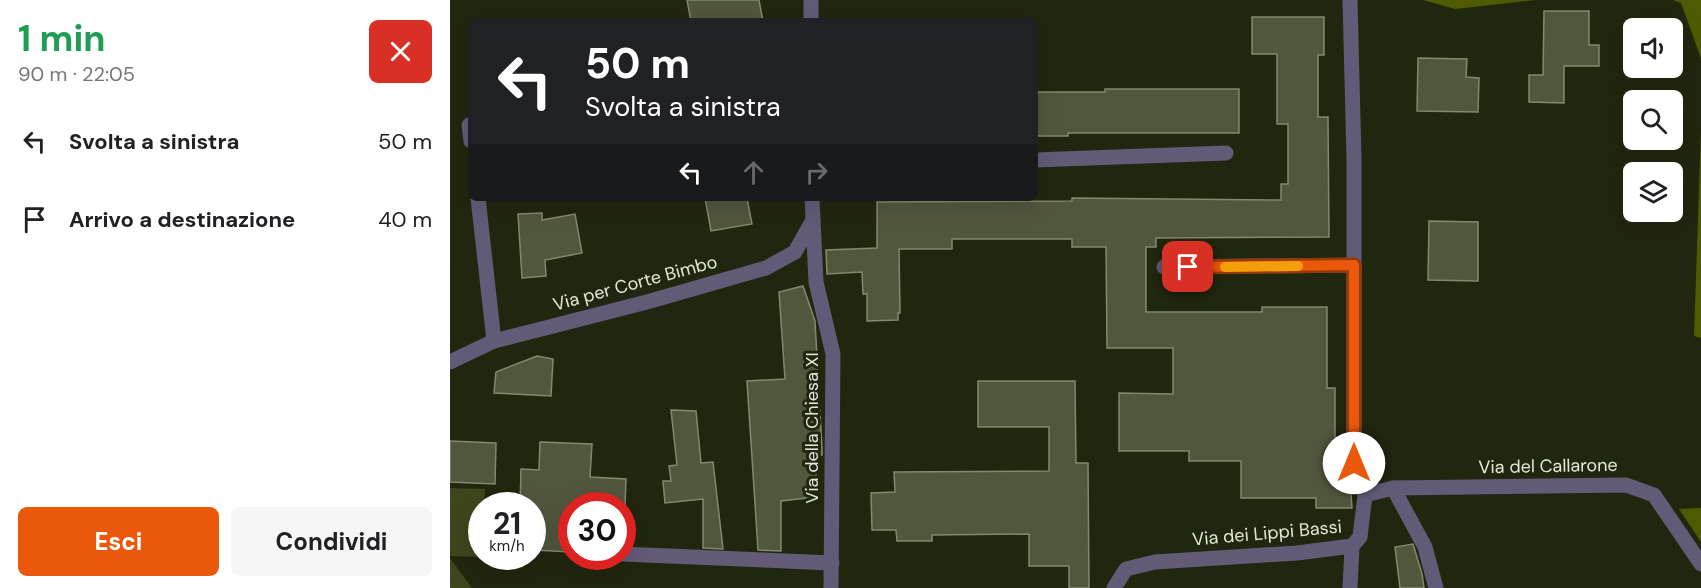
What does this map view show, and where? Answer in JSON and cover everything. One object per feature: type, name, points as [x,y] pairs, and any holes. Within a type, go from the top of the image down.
[{"type":"street","points":[[811,0],[811,18]]},
{"type":"street","name":"Via dei Lippi Bassi","points":[[1113,588],[1126,569],[1155,562],[1297,553],[1352,546],[1360,537],[1365,495],[1354,463],[1354,159],[1350,0]]},
{"type":"street","points":[[1038,160],[1226,153]]},
{"type":"street","points":[[477,201],[494,341]]},
{"type":"street","name":"Via della Chiesa XI","points":[[813,201],[816,282],[833,354],[831,588]]},
{"type":"street","name":"Via per Corte Bimbo","points":[[450,362],[494,341],[647,302],[766,268],[795,252],[813,220]]},
{"type":"street","points":[[1164,267],[1354,265]]},
{"type":"street","name":"Via del Callarone","points":[[1365,495],[1393,488],[1626,485],[1654,495],[1701,564]]},
{"type":"street","points":[[1393,488],[1425,547],[1436,588]]},
{"type":"street","points":[[1350,588],[1352,546]]},
{"type":"street","points":[[636,555],[831,562]]},
{"type":"green space","points":[[1423,0],[1536,0],[1455,9]]},
{"type":"green space","points":[[1673,0],[1701,0],[1701,58],[1681,3]]},
{"type":"green space","points":[[1701,130],[1701,338],[1694,336]]},
{"type":"green space","points":[[450,488],[485,489],[485,492],[468,492],[468,557],[450,556]]},
{"type":"green space","points":[[1701,508],[1701,542],[1679,509]]},
{"type":"green space","points":[[450,558],[472,588],[450,588]]},
{"type":"building","points":[[687,0],[759,0],[762,18],[690,18]]},
{"type":"building","points":[[1544,11],[1589,11],[1589,45],[1599,45],[1599,66],[1564,66],[1564,103],[1529,102],[1529,75],[1543,75]]},
{"type":"building","points":[[1252,17],[1324,17],[1324,55],[1318,55],[1318,117],[1328,117],[1329,237],[1156,238],[1156,247],[1146,247],[1146,312],[1262,312],[1262,307],[1327,307],[1327,388],[1335,388],[1335,481],[1350,481],[1352,508],[1316,508],[1316,498],[1241,498],[1241,461],[1189,461],[1189,451],[1119,451],[1119,393],[1173,394],[1173,348],[1107,348],[1106,247],[1072,247],[1072,239],[952,239],[952,249],[899,249],[900,313],[898,313],[898,320],[867,321],[867,294],[863,294],[862,272],[827,274],[826,250],[877,248],[877,202],[1072,201],[1072,198],[1281,200],[1281,184],[1288,184],[1288,124],[1277,124],[1277,54],[1252,54]]},
{"type":"building","points":[[1418,58],[1467,59],[1466,77],[1479,78],[1478,112],[1417,111]]},
{"type":"building","points":[[1105,89],[1239,89],[1239,133],[1068,133],[1068,136],[1038,136],[1038,92],[1105,92]]},
{"type":"building","points":[[706,201],[748,201],[752,224],[711,231]]},
{"type":"building","points":[[542,213],[542,220],[575,214],[582,253],[545,260],[546,276],[522,278],[518,214]]},
{"type":"building","points":[[1429,221],[1478,222],[1478,281],[1428,280]]},
{"type":"building","points":[[803,286],[815,321],[822,448],[822,455],[816,457],[816,497],[781,501],[781,551],[758,550],[747,381],[785,379],[779,292]]},
{"type":"building","points":[[537,356],[553,359],[551,396],[494,393],[496,372]]},
{"type":"building","points":[[978,381],[1075,381],[1076,463],[1088,463],[1089,588],[1069,588],[1069,566],[1029,566],[1029,534],[932,535],[932,541],[897,541],[896,530],[872,530],[871,493],[895,492],[894,472],[1049,471],[1049,427],[978,427]]},
{"type":"building","points":[[671,410],[696,411],[701,463],[713,462],[723,549],[703,548],[703,499],[665,503],[663,481],[671,481],[669,466],[677,465]]},
{"type":"building","points":[[450,441],[496,443],[495,484],[450,482]]},
{"type":"building","points":[[540,442],[592,444],[590,477],[626,479],[626,492],[558,492],[558,551],[546,551],[546,492],[520,492],[521,469],[539,470]]},
{"type":"building","points":[[1413,544],[1424,588],[1400,588],[1395,547]]},
{"type":"slow traffic","points":[[1225,267],[1298,266]]},
{"type":"route","points":[[1188,267],[1354,265],[1354,463]]}]
